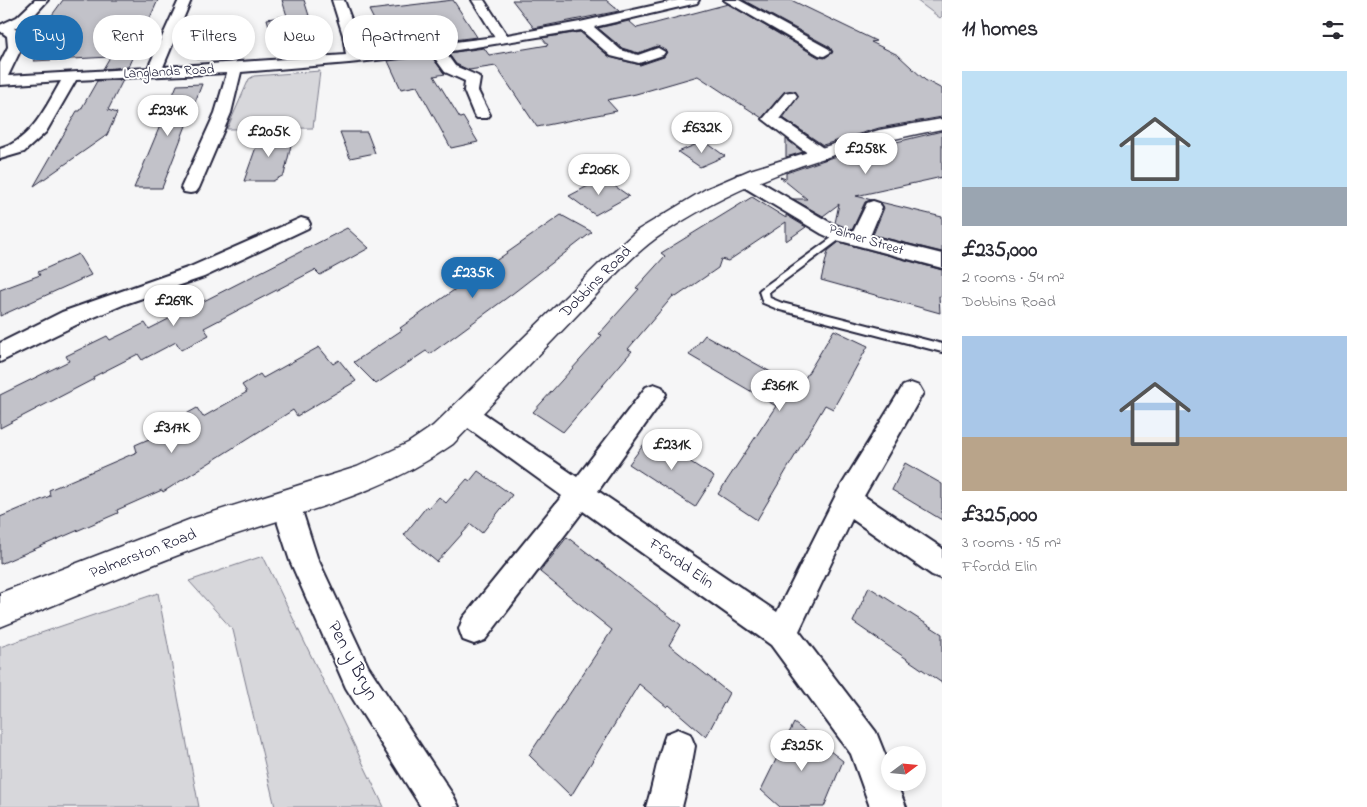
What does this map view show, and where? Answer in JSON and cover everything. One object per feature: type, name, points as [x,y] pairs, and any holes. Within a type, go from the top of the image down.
[{"type":"street","points":[[2,28],[22,20],[42,0]]},
{"type":"street","points":[[153,72],[185,0]]},
{"type":"street","points":[[338,0],[343,15]]},
{"type":"street","points":[[478,0],[503,38]]},
{"type":"street","points":[[633,0],[648,11]]},
{"type":"street","name":"Langlands Road","points":[[458,45],[584,25],[693,0]]},
{"type":"street","points":[[730,0],[824,52]]},
{"type":"street","points":[[584,25],[616,53],[639,59],[658,52]]},
{"type":"street","points":[[0,80],[15,47],[14,34],[2,28]]},
{"type":"street","name":"Langlands Road","points":[[0,80],[235,68],[343,59]]},
{"type":"street","points":[[444,60],[450,68],[473,79],[471,91],[482,115]]},
{"type":"street","points":[[190,188],[223,113],[235,68]]},
{"type":"street","points":[[0,154],[18,149],[40,129],[71,77]]},
{"type":"street","points":[[790,96],[771,119],[820,154]]},
{"type":"street","name":"Dobbins Road","points":[[288,504],[386,470],[421,453],[443,435],[636,242],[713,194],[743,179],[820,154],[886,134],[942,124]]},
{"type":"street","name":"Palmer Street","points":[[743,179],[840,235],[942,261]]},
{"type":"street","points":[[859,240],[872,208]]},
{"type":"street","points":[[0,353],[70,318],[118,298],[197,272],[237,256],[301,224]]},
{"type":"street","points":[[782,634],[847,500],[911,393]]},
{"type":"street","points":[[474,629],[580,494],[654,394]]},
{"type":"street","name":"Ffordd Elin","points":[[465,413],[782,634],[864,744],[888,807]]},
{"type":"street","points":[[847,500],[942,564]]},
{"type":"street","name":"Palmerston Road","points":[[0,610],[187,536],[288,504]]},
{"type":"street","name":"Pen y Bryn","points":[[288,504],[292,524],[304,561],[357,677],[442,807]]},
{"type":"street","points":[[664,807],[672,779],[678,746]]},
{"type":"lane","points":[[840,235],[764,291],[766,300],[780,306],[942,348]]},
{"type":"shaded area","points":[[916,0],[942,0],[942,16],[940,18]]},
{"type":"shaded area","points":[[320,71],[313,128],[227,129],[249,79],[254,76]]},
{"type":"shaded area","points":[[263,556],[384,807],[275,807],[233,630],[189,581]]},
{"type":"shaded area","points":[[158,593],[199,807],[0,807],[0,647]]},
{"type":"building","points":[[63,0],[158,0],[151,15],[93,15],[93,58],[83,58],[83,15],[52,15]]},
{"type":"building","points":[[282,0],[304,0],[309,15],[287,15]]},
{"type":"building","points":[[453,0],[477,37],[458,39],[458,15],[372,15],[369,10]]},
{"type":"building","points":[[512,0],[606,0],[619,11],[534,28]]},
{"type":"building","points":[[743,0],[791,0],[876,41],[871,42],[898,55],[925,80],[942,89],[942,117],[879,128],[823,145],[783,118],[798,97],[795,91],[784,92],[762,118],[698,76],[636,94],[607,100],[617,111],[537,127],[496,66],[469,70],[456,64],[453,60],[458,60],[458,52],[484,48],[489,55],[548,45],[542,38],[580,32],[610,57],[640,65],[664,57],[667,52],[657,46],[638,53],[622,48],[598,28],[629,21],[637,28],[728,4],[818,57],[825,58],[833,52],[830,47]]},
{"type":"building","points":[[108,60],[131,60],[128,67],[103,69]]},
{"type":"building","points":[[434,60],[445,74],[434,76],[460,118],[463,117],[478,142],[451,148],[417,86],[401,89],[388,61]]},
{"type":"building","points":[[123,80],[108,110],[117,113],[107,135],[34,186],[77,111],[80,111],[97,81]]},
{"type":"building","points":[[202,84],[162,188],[134,188],[177,85]]},
{"type":"building","points":[[942,131],[942,177],[856,196],[872,200],[865,202],[852,230],[835,223],[839,204],[823,216],[793,199],[807,199],[780,177],[786,179],[786,173],[830,158]]},
{"type":"building","points":[[287,132],[283,143],[292,141],[284,175],[273,181],[244,181],[261,133]]},
{"type":"building","points":[[340,132],[367,132],[375,153],[350,158]]},
{"type":"building","points":[[786,139],[803,152],[786,157]]},
{"type":"building","points":[[704,141],[725,156],[700,167],[678,152]]},
{"type":"building","points":[[603,178],[629,196],[595,215],[569,196]]},
{"type":"building","points":[[752,197],[786,218],[786,215],[806,227],[786,241],[786,222],[728,261],[721,259],[718,268],[676,297],[673,296],[628,349],[632,351],[563,432],[533,412],[602,335],[599,334],[665,256],[661,253]]},
{"type":"building","points":[[880,202],[942,217],[942,252],[873,235],[884,208]]},
{"type":"building","points":[[561,215],[592,232],[430,354],[426,351],[376,384],[354,362],[402,330],[400,328]]},
{"type":"building","points":[[347,228],[369,248],[320,275],[315,270],[204,328],[209,335],[181,350],[176,342],[142,360],[138,354],[0,428],[0,395],[69,361],[66,356],[107,336],[110,340],[145,323],[149,329]]},
{"type":"building","points":[[839,242],[942,270],[942,297],[939,296],[940,313],[821,280],[828,251]]},
{"type":"building","points":[[78,254],[91,275],[0,316],[0,290],[40,275],[38,272]]},
{"type":"building","points":[[834,330],[868,346],[833,409],[825,405],[757,520],[718,494],[776,406],[689,355],[705,335],[799,388]]},
{"type":"building","points":[[319,347],[333,364],[339,360],[356,381],[297,416],[293,410],[163,492],[162,490],[117,510],[118,513],[0,564],[0,517],[50,496],[49,490],[137,452],[135,445],[165,432],[163,427],[197,408],[203,417],[247,392],[242,385],[260,374],[263,378]]},
{"type":"building","points":[[650,436],[714,477],[695,507],[629,464]]},
{"type":"building","points":[[905,463],[942,484],[942,520],[892,490]]},
{"type":"building","points":[[478,471],[512,495],[482,533],[471,524],[437,562],[404,535],[427,506],[429,508],[439,497],[446,503],[467,479],[470,481]]},
{"type":"building","points":[[567,537],[681,625],[669,645],[729,693],[706,737],[669,705],[667,707],[639,684],[571,796],[529,755],[612,630],[540,572]]},
{"type":"building","points":[[869,587],[942,634],[942,683],[853,622]]},
{"type":"building","points":[[794,723],[843,761],[824,807],[780,807],[761,790]]}]
